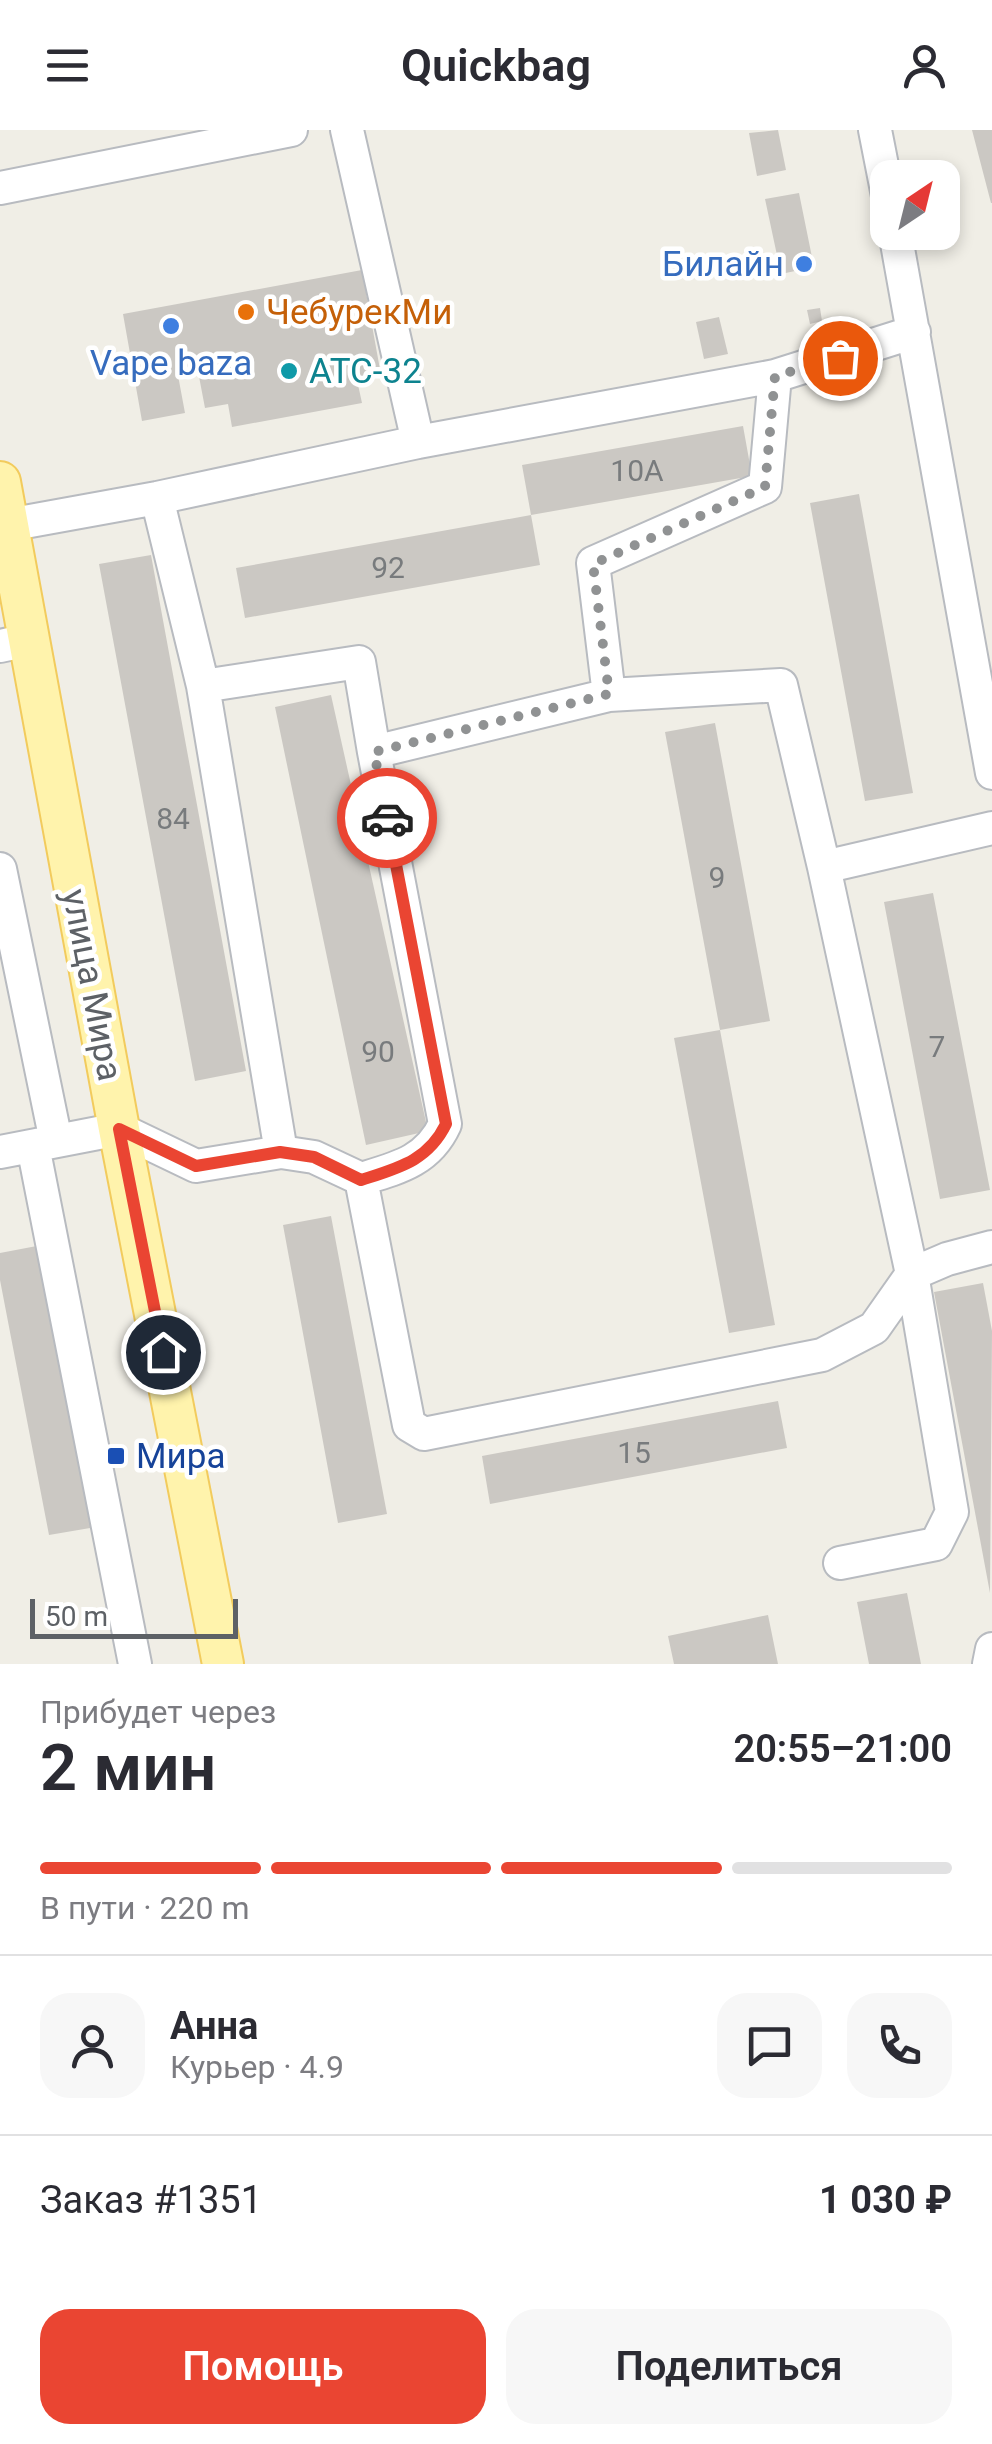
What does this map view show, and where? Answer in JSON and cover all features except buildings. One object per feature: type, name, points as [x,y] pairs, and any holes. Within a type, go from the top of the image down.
[{"type":"main road","name":"улица Мира","points":[[0,482],[8,524],[14,643],[119,1129],[221,1664]]},
{"type":"street","points":[[0,188],[290,130]]},
{"type":"street","points":[[348,130],[418,442]]},
{"type":"street","points":[[875,130],[881,160]]},
{"type":"street","points":[[898,250],[992,773]]},
{"type":"street","points":[[8,524],[775,376],[914,332]]},
{"type":"street","points":[[609,694],[593,564],[765,487],[775,376]]},
{"type":"street","points":[[157,498],[203,686],[280,1152]]},
{"type":"street","points":[[0,1152],[119,1129],[196,1166],[280,1152],[314,1157],[361,1180],[410,1164],[436,1143],[446,1124],[360,662],[203,686]]},
{"type":"street","points":[[374,752],[609,694],[781,685],[912,1274],[952,1512],[936,1544],[840,1564]]},
{"type":"street","points":[[824,867],[992,828]]},
{"type":"street","points":[[0,868],[135,1664]]},
{"type":"street","points":[[361,1180],[409,1425],[424,1434],[822,1355],[874,1328],[912,1274],[947,1259],[992,1247]]},
{"type":"street","points":[[989,1664],[992,1649]]},
{"type":"way so far","points":[[387,818],[374,752],[609,694],[593,564],[765,487],[775,376],[840,358]]},
{"type":"place","name":"Билайн","points":[[804,264]]},
{"type":"place","name":"ЧебурекМи","points":[[246,312]]},
{"type":"place","name":"Vape baza","points":[[171,326]]},
{"type":"place","name":"АТС-32","points":[[289,371]]},
{"type":"place","name":"Мира","points":[[116,1456]]},
{"type":"route","points":[[163,1352],[119,1129],[196,1166],[280,1152],[314,1157],[361,1180],[410,1164],[436,1143],[446,1124],[387,818]]}]
